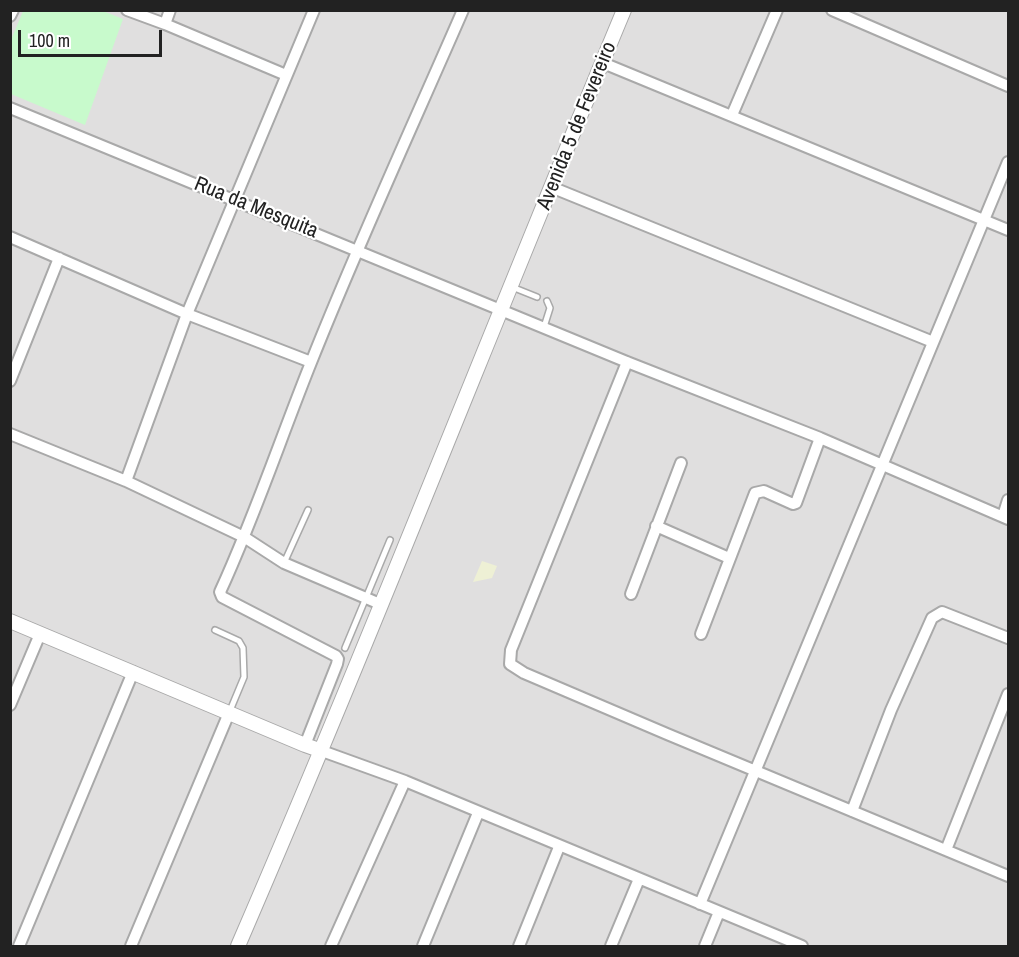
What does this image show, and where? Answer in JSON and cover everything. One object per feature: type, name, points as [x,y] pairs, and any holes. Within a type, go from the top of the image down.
[{"type":"street","points":[[10,16],[13,10]]},
{"type":"street","points":[[127,10],[286,75]]},
{"type":"street","points":[[165,24],[170,10]]},
{"type":"street","points":[[126,481],[187,314],[314,10]]},
{"type":"street","points":[[304,745],[338,659],[220,595],[357,250],[463,10]]},
{"type":"street","name":"Avenida 5 de Fevereiro","points":[[322,751],[624,10]]},
{"type":"street","points":[[732,115],[777,10]]},
{"type":"street","points":[[832,10],[1008,86]]},
{"type":"street","points":[[603,63],[1008,230]]},
{"type":"street","name":"Rua da Mesquita","points":[[10,108],[627,362],[820,438],[1006,517]]},
{"type":"street","points":[[700,904],[1008,162]]},
{"type":"street","points":[[551,187],[933,342]]},
{"type":"street","points":[[10,237],[187,314],[311,362]]},
{"type":"street","points":[[10,381],[59,258]]},
{"type":"street","points":[[627,362],[511,650],[510,664],[534,677],[667,734],[1008,876]]},
{"type":"street","points":[[10,434],[126,481],[244,537],[284,563],[380,604]]},
{"type":"street","points":[[701,634],[756,493],[764,491],[793,504],[796,503],[820,438]]},
{"type":"street","points":[[631,594],[681,463]]},
{"type":"street","points":[[1006,517],[1008,500]]},
{"type":"street","points":[[656,526],[729,558]]},
{"type":"street","points":[[852,811],[891,710],[932,618],[942,612],[1008,638]]},
{"type":"street","points":[[10,621],[304,745],[405,781],[559,847],[802,946]]},
{"type":"street","points":[[10,705],[40,634]]},
{"type":"street","points":[[19,946],[133,672]]},
{"type":"street","points":[[946,850],[1008,694]]},
{"type":"street","points":[[131,946],[229,713]]},
{"type":"street","points":[[238,946],[322,751]]},
{"type":"street","points":[[331,946],[405,781]]},
{"type":"street","points":[[423,946],[478,813]]},
{"type":"street","points":[[519,946],[559,847]]},
{"type":"street","points":[[611,946],[639,879]]},
{"type":"street","points":[[705,946],[719,912]]},
{"type":"lane","points":[[511,286],[537,297]]},
{"type":"lane","points":[[544,327],[550,308],[547,301]]},
{"type":"lane","points":[[284,563],[308,510]]},
{"type":"lane","points":[[345,648],[390,540]]},
{"type":"lane","points":[[215,630],[238,641],[243,648],[244,676],[229,713]]},
{"type":"shaded area","points":[[11,11],[1008,11],[1008,946],[11,946]]},
{"type":"green space","points":[[23,11],[103,11],[123,19],[85,125],[11,94],[11,40]]},
{"type":"green space","points":[[482,561],[497,566],[492,578],[473,582]]}]
